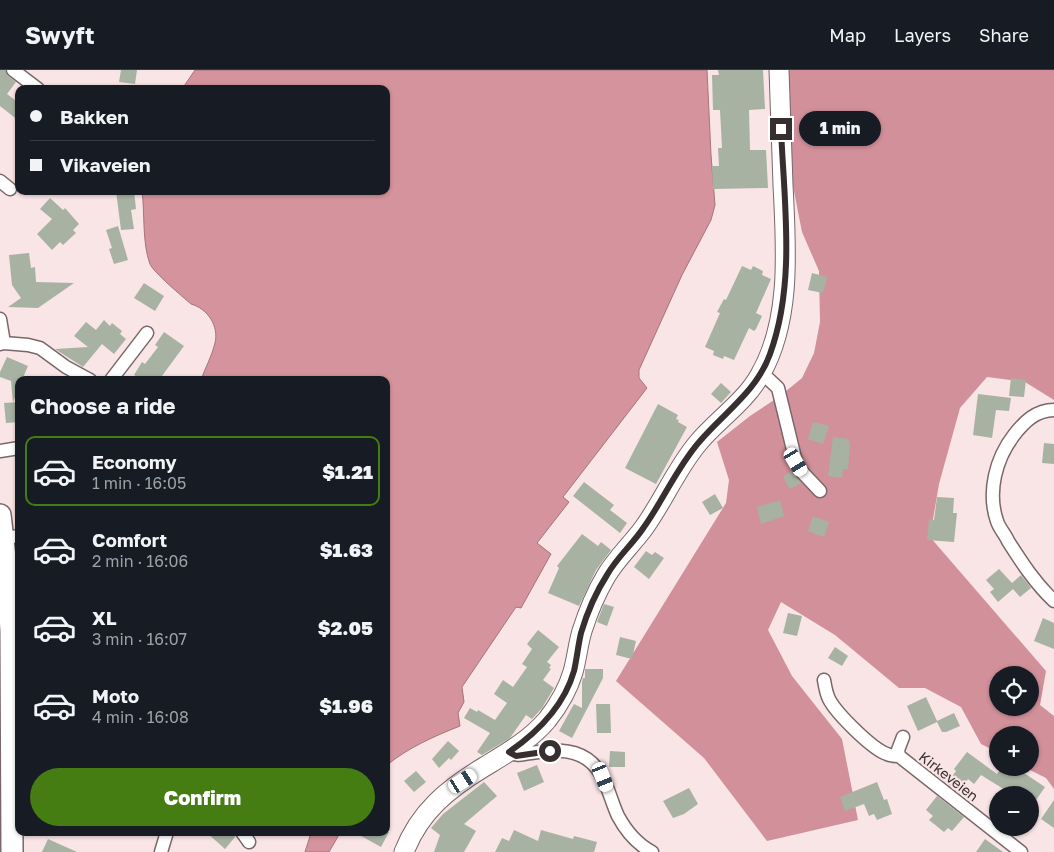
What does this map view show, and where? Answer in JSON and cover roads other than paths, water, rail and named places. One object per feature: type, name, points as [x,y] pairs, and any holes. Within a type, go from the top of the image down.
[{"type":"main road","points":[[404,852],[418,823],[432,805],[463,781],[509,752],[539,728],[558,705],[574,671],[582,632],[597,592],[607,574],[643,529],[690,453],[742,399],[762,373],[775,337],[785,289],[786,246],[778,70]]},
{"type":"main road","points":[[0,515],[11,537],[12,851]]},
{"type":"street","points":[[13,70],[33,85]]},
{"type":"street","points":[[0,319],[2,344],[28,345],[40,348],[66,367],[83,376]]},
{"type":"street","points":[[114,376],[147,333]]},
{"type":"street","points":[[762,373],[778,388],[796,462],[802,472],[820,492]]},
{"type":"street","points":[[1054,410],[1045,410],[1024,421],[1005,446],[996,471],[992,498],[997,522],[1028,572],[1054,601]]},
{"type":"street","points":[[0,451],[15,449]]},
{"type":"street","points":[[824,680],[828,696],[834,708],[879,750],[899,756]]},
{"type":"street","name":"Kirkeveien","points":[[903,737],[898,750],[899,756],[1020,852]]},
{"type":"street","points":[[509,752],[516,756],[533,752],[566,750],[588,759],[603,777],[618,816],[630,834],[646,850]]},
{"type":"street","points":[[161,852],[166,836]]}]
